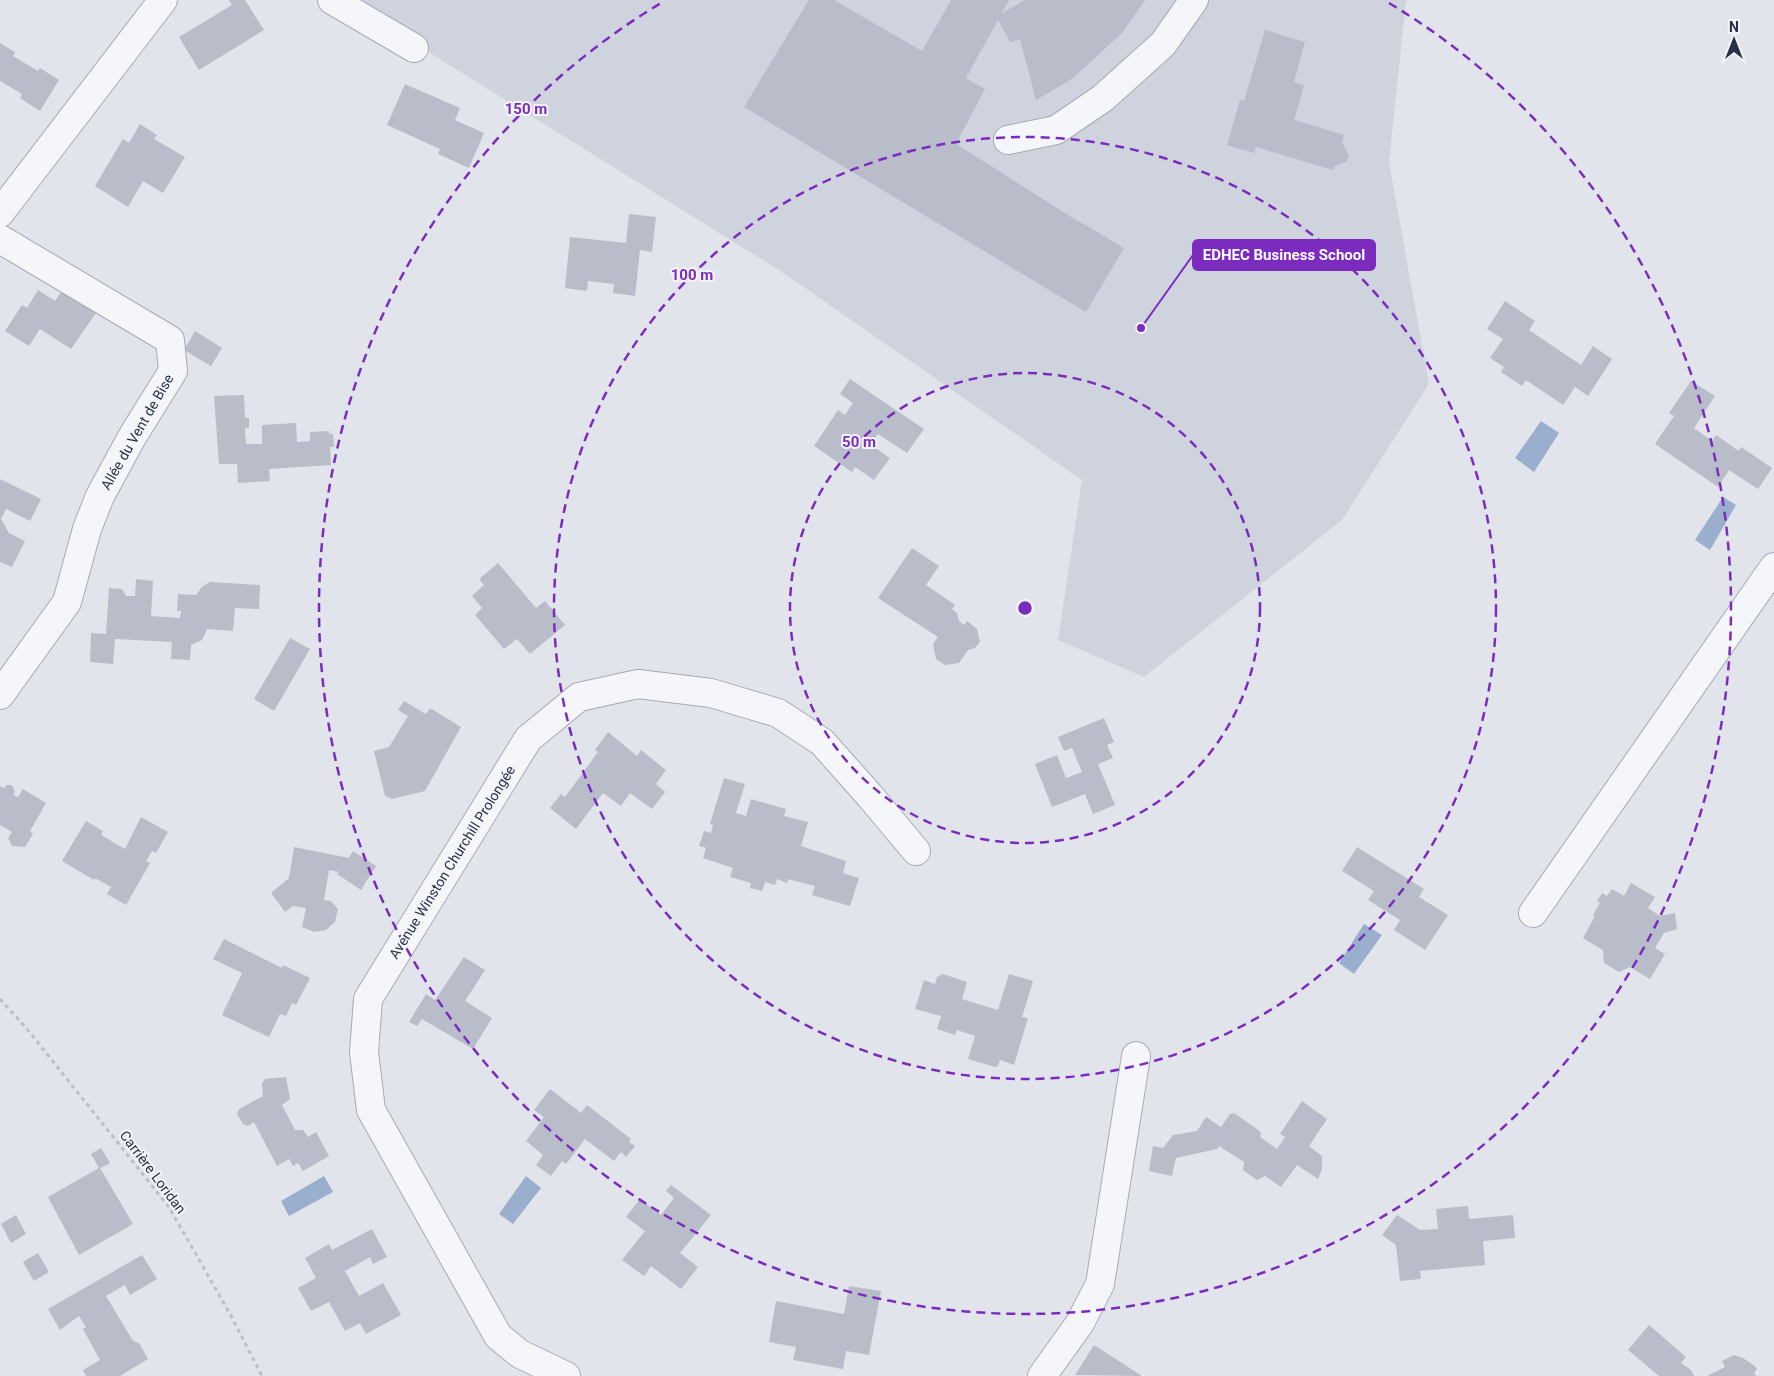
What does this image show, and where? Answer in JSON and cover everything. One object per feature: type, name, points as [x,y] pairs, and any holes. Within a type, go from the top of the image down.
[{"type":"street","points":[[0,213],[163,0]]},
{"type":"street","points":[[332,0],[414,48]]},
{"type":"street","points":[[1008,140],[1056,130],[1103,98],[1163,44],[1194,0]]},
{"type":"street","name":"Allée du Vent de Bise","points":[[0,239],[170,340],[174,372],[132,437],[100,496],[87,529],[67,602],[0,695]]},
{"type":"street","points":[[1533,913],[1774,567]]},
{"type":"street","name":"Avenue Winston Churchill Prolongée","points":[[566,1376],[520,1354],[498,1336],[370,1110],[364,1052],[368,999],[528,739],[579,697],[638,684],[711,693],[778,713],[822,742],[916,851]]},
{"type":"street","points":[[1042,1376],[1080,1323],[1100,1284],[1136,1056]]},
{"type":"path","name":"Carrière Loridan","points":[[0,999],[169,1206],[230,1314],[262,1376]]},
{"type":"shaded area","points":[[345,0],[1406,0],[1389,162],[1429,384],[1342,520],[1144,677],[1058,640],[1082,480],[782,272]]},
{"type":"water","points":[[1541,421],[1559,433],[1534,472],[1515,458]]},
{"type":"water","points":[[1723,497],[1736,505],[1710,550],[1695,540]]},
{"type":"water","points":[[1364,924],[1382,935],[1354,974],[1339,963]]},
{"type":"water","points":[[324,1176],[333,1192],[289,1216],[281,1201]]},
{"type":"water","points":[[526,1176],[541,1188],[513,1224],[499,1214]]},
{"type":"building","points":[[229,0],[245,0],[264,30],[199,70],[179,37],[232,5]]},
{"type":"building","points":[[809,0],[834,0],[922,51],[951,0],[1009,0],[1002,13],[1025,0],[1145,0],[1122,33],[1072,79],[1036,100],[1020,39],[1010,42],[998,20],[966,78],[985,89],[956,144],[1124,248],[1086,312],[744,107]]},
{"type":"building","points":[[1265,30],[1305,42],[1294,82],[1304,85],[1294,120],[1344,135],[1342,142],[1349,155],[1347,161],[1334,167],[1333,170],[1256,147],[1254,153],[1227,145],[1240,100],[1244,101]]},
{"type":"building","points":[[0,43],[15,52],[13,56],[38,71],[40,68],[59,80],[40,111],[20,98],[22,94],[0,81]]},
{"type":"building","points":[[405,84],[460,108],[455,120],[484,133],[469,168],[438,154],[440,149],[387,125]]},
{"type":"building","points":[[140,124],[157,135],[154,139],[185,157],[163,193],[143,181],[128,207],[95,186],[123,139],[129,143]]},
{"type":"building","points":[[629,214],[656,217],[652,252],[640,250],[635,296],[613,293],[614,284],[588,281],[587,291],[565,288],[570,237],[626,243]]},
{"type":"building","points":[[38,290],[55,301],[61,292],[96,313],[71,349],[40,329],[29,346],[5,331],[22,305],[27,308]]},
{"type":"building","points":[[1505,301],[1535,321],[1529,330],[1581,365],[1593,346],[1612,359],[1588,396],[1575,387],[1563,405],[1526,380],[1522,386],[1501,372],[1504,367],[1490,358],[1503,339],[1487,329]]},
{"type":"building","points":[[195,331],[222,348],[211,366],[184,350]]},
{"type":"building","points":[[850,379],[924,429],[907,453],[878,434],[871,445],[890,458],[874,480],[855,467],[852,472],[814,446],[838,410],[845,415],[853,403],[840,394]]},
{"type":"building","points":[[1691,381],[1715,396],[1694,428],[1712,441],[1716,435],[1739,451],[1741,447],[1772,468],[1758,489],[1729,470],[1718,487],[1655,444],[1674,416],[1669,413]]},
{"type":"building","points":[[244,395],[245,418],[249,418],[249,428],[245,428],[246,444],[262,444],[262,425],[296,423],[297,442],[310,441],[310,432],[329,431],[329,434],[333,434],[334,447],[330,447],[331,465],[269,469],[270,481],[238,483],[237,464],[219,464],[214,396]]},
{"type":"building","points":[[0,479],[41,499],[30,521],[6,509],[1,519],[9,533],[25,541],[12,567],[0,562]]},
{"type":"building","points":[[912,548],[939,566],[926,585],[955,605],[952,609],[957,613],[959,621],[964,625],[967,621],[977,629],[980,642],[975,648],[968,650],[959,663],[945,665],[936,659],[933,644],[938,637],[878,598]]},
{"type":"building","points":[[498,563],[536,608],[545,601],[565,625],[530,654],[517,639],[504,649],[475,615],[482,608],[472,596],[484,585],[479,579]]},
{"type":"building","points":[[136,579],[153,581],[151,616],[180,618],[181,611],[177,611],[178,594],[196,595],[202,587],[210,582],[260,585],[259,609],[235,608],[233,631],[207,629],[202,640],[191,645],[190,660],[171,659],[172,642],[115,639],[113,664],[90,662],[91,633],[106,634],[109,588],[122,589],[126,596],[135,596]]},
{"type":"building","points":[[290,638],[310,649],[274,711],[254,699]]},
{"type":"building","points":[[404,701],[426,714],[430,708],[461,727],[425,791],[392,799],[385,796],[374,751],[389,747],[408,716],[398,710]]},
{"type":"building","points":[[1104,718],[1114,742],[1107,745],[1113,758],[1098,764],[1115,805],[1093,814],[1085,794],[1052,807],[1035,764],[1057,755],[1066,778],[1082,772],[1072,748],[1064,751],[1058,737]]},
{"type":"building","points":[[608,732],[637,756],[641,750],[666,770],[656,784],[665,792],[652,809],[630,793],[621,806],[603,793],[576,829],[550,808],[561,794],[565,797],[598,752],[595,750]]},
{"type":"building","points":[[724,778],[745,784],[736,813],[746,816],[751,799],[786,809],[784,816],[808,822],[801,846],[846,861],[843,873],[859,878],[850,906],[812,895],[815,886],[788,879],[787,883],[777,879],[775,885],[765,882],[762,891],[750,888],[751,883],[730,877],[733,868],[703,858],[706,848],[699,846],[704,831],[711,833],[713,825],[710,824]]},
{"type":"building","points":[[7,785],[12,785],[15,792],[13,795],[18,797],[23,789],[46,803],[30,831],[33,834],[25,847],[12,846],[8,838],[12,832],[0,825],[0,786],[4,788]]},
{"type":"building","points":[[141,817],[168,832],[156,853],[152,851],[146,861],[150,863],[126,905],[107,894],[111,887],[95,878],[94,880],[62,861],[86,821],[103,831],[101,835],[125,849]]},
{"type":"building","points":[[294,847],[349,858],[353,851],[376,866],[361,890],[337,874],[339,872],[329,870],[324,900],[331,901],[338,909],[335,922],[326,930],[314,932],[302,927],[306,908],[293,906],[285,912],[271,893],[289,878]]},
{"type":"building","points":[[1357,847],[1424,889],[1419,897],[1448,915],[1425,950],[1394,930],[1400,920],[1368,900],[1374,891],[1342,871]]},
{"type":"building","points":[[1631,883],[1655,897],[1648,908],[1660,916],[1675,913],[1677,929],[1664,933],[1655,948],[1665,954],[1650,979],[1630,967],[1619,972],[1604,963],[1603,950],[1583,938],[1595,916],[1593,915],[1600,903],[1597,901],[1602,893],[1607,896],[1612,889],[1624,896]]},
{"type":"building","points":[[224,939],[282,968],[283,965],[310,978],[296,1005],[292,1003],[286,1016],[280,1014],[269,1037],[222,1015],[242,973],[213,959]]},
{"type":"building","points":[[464,957],[485,970],[465,1001],[492,1018],[473,1049],[422,1019],[417,1026],[409,1022],[426,994],[435,1000]]},
{"type":"building","points":[[943,974],[967,982],[962,999],[998,1010],[1009,974],[1033,981],[1022,1017],[1028,1018],[1014,1065],[1000,1060],[998,1066],[995,1067],[968,1059],[975,1036],[957,1030],[955,1035],[937,1029],[941,1016],[915,1009],[924,980],[935,984],[937,977]]},
{"type":"building","points":[[286,1077],[290,1099],[282,1105],[295,1130],[303,1130],[308,1137],[316,1132],[329,1156],[303,1171],[298,1163],[293,1166],[289,1159],[277,1166],[254,1122],[248,1126],[243,1124],[237,1114],[239,1109],[263,1096],[262,1083],[265,1079]]},
{"type":"building","points":[[550,1089],[581,1113],[587,1105],[631,1139],[629,1142],[635,1146],[626,1157],[621,1152],[614,1161],[585,1139],[566,1164],[562,1161],[551,1176],[536,1165],[543,1155],[526,1141],[544,1117],[534,1110]]},
{"type":"building","points":[[1302,1101],[1327,1119],[1309,1146],[1322,1156],[1322,1169],[1318,1179],[1297,1165],[1281,1187],[1265,1176],[1257,1180],[1243,1170],[1244,1162],[1219,1146],[1217,1149],[1176,1158],[1172,1176],[1149,1171],[1153,1146],[1163,1148],[1173,1135],[1197,1131],[1206,1117],[1221,1127],[1230,1114],[1234,1113],[1261,1132],[1260,1137],[1277,1149],[1285,1137],[1280,1134]]},
{"type":"building","points":[[101,1148],[110,1163],[100,1168],[133,1224],[79,1255],[48,1197],[99,1168],[91,1154]]},
{"type":"building","points":[[671,1185],[711,1215],[680,1253],[698,1267],[681,1289],[651,1266],[644,1276],[622,1260],[645,1231],[626,1217],[640,1199],[661,1215],[674,1198],[666,1191]]},
{"type":"building","points":[[1468,1206],[1469,1219],[1513,1215],[1515,1238],[1483,1241],[1485,1265],[1420,1271],[1421,1279],[1400,1281],[1396,1245],[1382,1235],[1397,1215],[1420,1230],[1438,1229],[1436,1209]]},
{"type":"building","points":[[16,1215],[26,1234],[11,1243],[1,1224]]},
{"type":"building","points":[[372,1229],[387,1257],[373,1264],[370,1257],[345,1271],[359,1296],[383,1283],[401,1315],[366,1334],[360,1323],[345,1331],[329,1302],[311,1311],[298,1288],[316,1278],[305,1258],[329,1244],[332,1250]]},
{"type":"building","points":[[38,1253],[49,1272],[34,1281],[23,1262]]},
{"type":"building","points":[[142,1255],[157,1279],[130,1295],[125,1285],[106,1296],[133,1341],[139,1343],[148,1359],[120,1376],[86,1376],[83,1370],[100,1360],[83,1329],[86,1327],[79,1316],[60,1330],[48,1309]]},
{"type":"building","points":[[849,1286],[881,1291],[869,1355],[846,1351],[843,1369],[793,1360],[796,1347],[769,1342],[776,1301],[844,1314]]},
{"type":"building","points":[[1649,1325],[1686,1357],[1681,1363],[1691,1370],[1694,1376],[1659,1376],[1628,1350]]},
{"type":"building","points":[[1094,1345],[1142,1376],[1075,1375]]},
{"type":"building","points":[[1734,1355],[1743,1358],[1755,1366],[1757,1369],[1754,1373],[1756,1376],[1707,1376],[1725,1367],[1722,1361]]},
{"type":"place","name":"EDHEC Business School","points":[[1141,328]]}]
